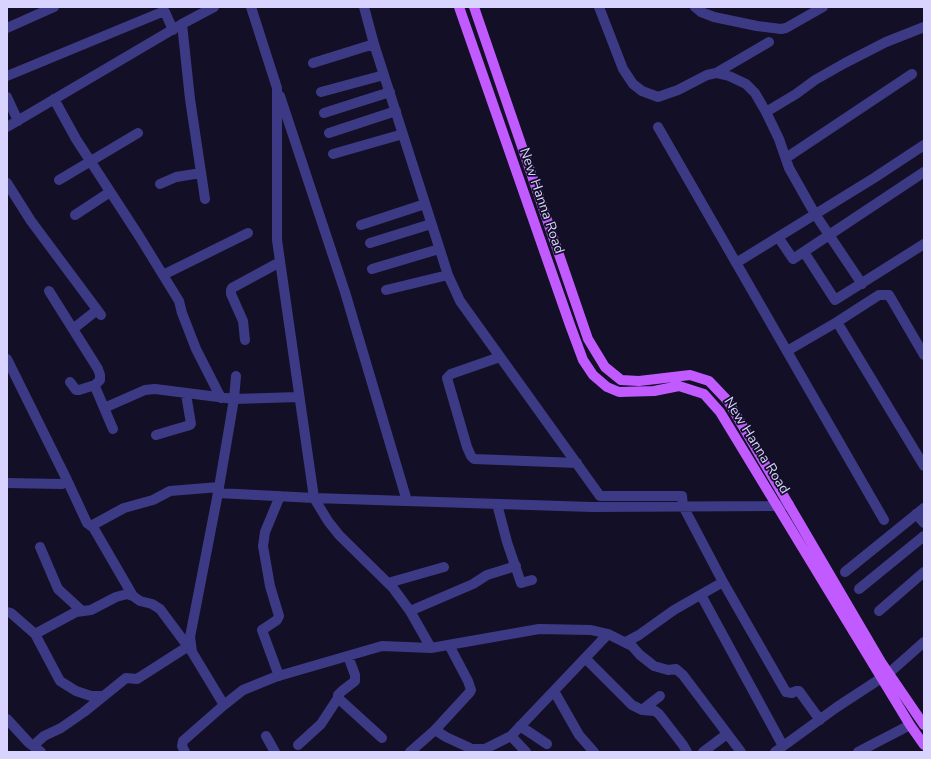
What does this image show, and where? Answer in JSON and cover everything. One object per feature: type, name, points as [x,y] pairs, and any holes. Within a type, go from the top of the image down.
[{"type":"main road","name":"New Hanna Road","points":[[459,7],[583,360],[593,375],[607,387],[618,392],[654,391],[679,386],[704,394],[720,412],[777,506],[885,675],[924,725]]},
{"type":"main road","name":"New Hanna Road","points":[[474,7],[588,339],[604,367],[621,380],[639,381],[690,375],[710,381],[728,401],[789,504],[885,675],[910,725],[924,745]]},
{"type":"street","points":[[7,28],[54,7]]},
{"type":"street","points":[[7,127],[182,24],[214,7]]},
{"type":"street","points":[[251,7],[345,292],[407,501]]},
{"type":"street","points":[[364,7],[374,44],[439,249],[448,275],[460,301],[600,496],[682,496],[683,506],[723,582],[786,692],[792,693],[799,691],[820,720]]},
{"type":"street","points":[[599,7],[624,69],[633,84],[642,91],[658,97],[678,90],[707,74],[716,73],[729,76],[746,84],[755,94],[766,112],[779,139],[789,168],[815,214],[862,284]]},
{"type":"street","points":[[695,7],[701,12],[714,17],[757,26],[781,29],[786,28],[823,7]]},
{"type":"street","points":[[7,76],[162,12],[165,12],[173,30]]},
{"type":"street","points":[[182,24],[190,99],[205,199]]},
{"type":"street","points":[[766,112],[796,94],[815,80],[845,63],[886,42],[924,27]]},
{"type":"street","points":[[716,73],[769,42]]},
{"type":"street","points":[[313,63],[374,44]]},
{"type":"street","points":[[321,92],[384,74]]},
{"type":"street","points":[[786,158],[912,74]]},
{"type":"street","points":[[277,88],[277,240],[314,498],[328,521],[339,535],[388,583],[410,611],[431,648]]},
{"type":"street","points":[[324,113],[390,92]]},
{"type":"street","points":[[7,97],[18,121]]},
{"type":"street","points":[[54,100],[90,162],[179,301],[196,349],[221,398]]},
{"type":"street","points":[[330,133],[396,112]]},
{"type":"street","points":[[658,127],[884,520]]},
{"type":"street","points":[[59,180],[138,133]]},
{"type":"street","points":[[333,154],[403,134]]},
{"type":"street","points":[[736,262],[924,145]]},
{"type":"street","points":[[778,237],[793,259],[830,236],[924,172]]},
{"type":"street","points":[[160,184],[176,177],[201,173]]},
{"type":"street","points":[[7,183],[31,221],[99,312],[73,329]]},
{"type":"street","points":[[75,215],[110,192]]},
{"type":"street","points":[[361,225],[425,204]]},
{"type":"street","points":[[370,243],[432,224]]},
{"type":"street","points":[[163,275],[248,233]]},
{"type":"street","points":[[804,252],[835,300],[924,244]]},
{"type":"street","points":[[372,269],[439,249]]},
{"type":"street","points":[[245,340],[243,321],[231,294],[231,290],[232,288],[280,262]]},
{"type":"street","points":[[386,290],[448,275]]},
{"type":"street","points":[[49,291],[98,369],[100,375],[100,380],[95,385],[79,390],[76,390],[70,382]]},
{"type":"street","points":[[787,351],[837,322],[879,295],[889,295],[924,355]]},
{"type":"street","points":[[837,322],[924,466]]},
{"type":"street","points":[[500,357],[451,374],[447,378],[471,456],[474,459],[577,463]]},
{"type":"street","points":[[7,359],[87,523],[92,526],[133,596]]},
{"type":"street","points":[[190,650],[190,637],[219,490],[234,399],[236,376]]},
{"type":"street","points":[[95,385],[113,429]]},
{"type":"street","points":[[104,408],[145,390],[155,389],[234,399],[299,397]]},
{"type":"street","points":[[156,435],[191,424],[186,394]]},
{"type":"street","points":[[7,483],[62,484],[66,480]]},
{"type":"street","points":[[92,526],[124,508],[153,500],[170,491],[219,490],[314,498],[592,507],[777,506],[789,504]]},
{"type":"street","points":[[279,676],[262,630],[277,620],[279,616],[270,586],[264,546],[265,532],[280,496]]},
{"type":"street","points":[[497,504],[507,542],[521,583],[532,580]]},
{"type":"street","points":[[845,572],[920,511],[924,523]]},
{"type":"street","points":[[859,589],[924,536]]},
{"type":"street","points":[[40,547],[58,589],[82,611]]},
{"type":"street","points":[[410,611],[473,584],[488,575],[516,566]]},
{"type":"street","points":[[388,583],[444,567]]},
{"type":"street","points":[[879,611],[924,572]]},
{"type":"street","points":[[626,642],[639,635],[674,610],[723,582]]},
{"type":"street","points":[[35,634],[76,612],[91,610],[116,597],[127,594],[133,596],[140,601],[152,604],[160,609],[190,650],[224,705]]},
{"type":"street","points":[[701,595],[779,749],[885,675],[924,642]]},
{"type":"street","points":[[7,612],[11,613],[35,634],[60,681],[76,691],[91,696],[103,696]]},
{"type":"street","points":[[185,752],[182,746],[183,741],[224,705],[243,690],[279,676],[382,646],[431,648],[539,629],[591,630],[608,634],[626,642],[654,666],[668,670],[676,669],[683,675],[741,752]]},
{"type":"street","points":[[435,730],[462,749],[479,751],[511,736],[608,634]]},
{"type":"street","points":[[410,752],[435,730],[471,690],[449,645]]},
{"type":"street","points":[[7,718],[37,749],[44,736],[61,728],[84,712],[126,678],[137,679],[190,650]]},
{"type":"street","points":[[298,745],[321,724],[338,698],[338,695],[355,681],[355,675],[348,656]]},
{"type":"street","points":[[585,658],[632,705],[642,710],[654,711],[659,714],[687,752]]},
{"type":"street","points":[[554,691],[580,735],[594,752]]},
{"type":"street","points":[[642,710],[660,696]]},
{"type":"street","points":[[338,698],[382,738]]},
{"type":"street","points":[[858,752],[910,725]]},
{"type":"street","points":[[520,726],[547,744]]},
{"type":"street","points":[[703,752],[727,734]]},
{"type":"street","points":[[266,736],[275,752]]},
{"type":"street","points":[[511,736],[526,752]]}]
